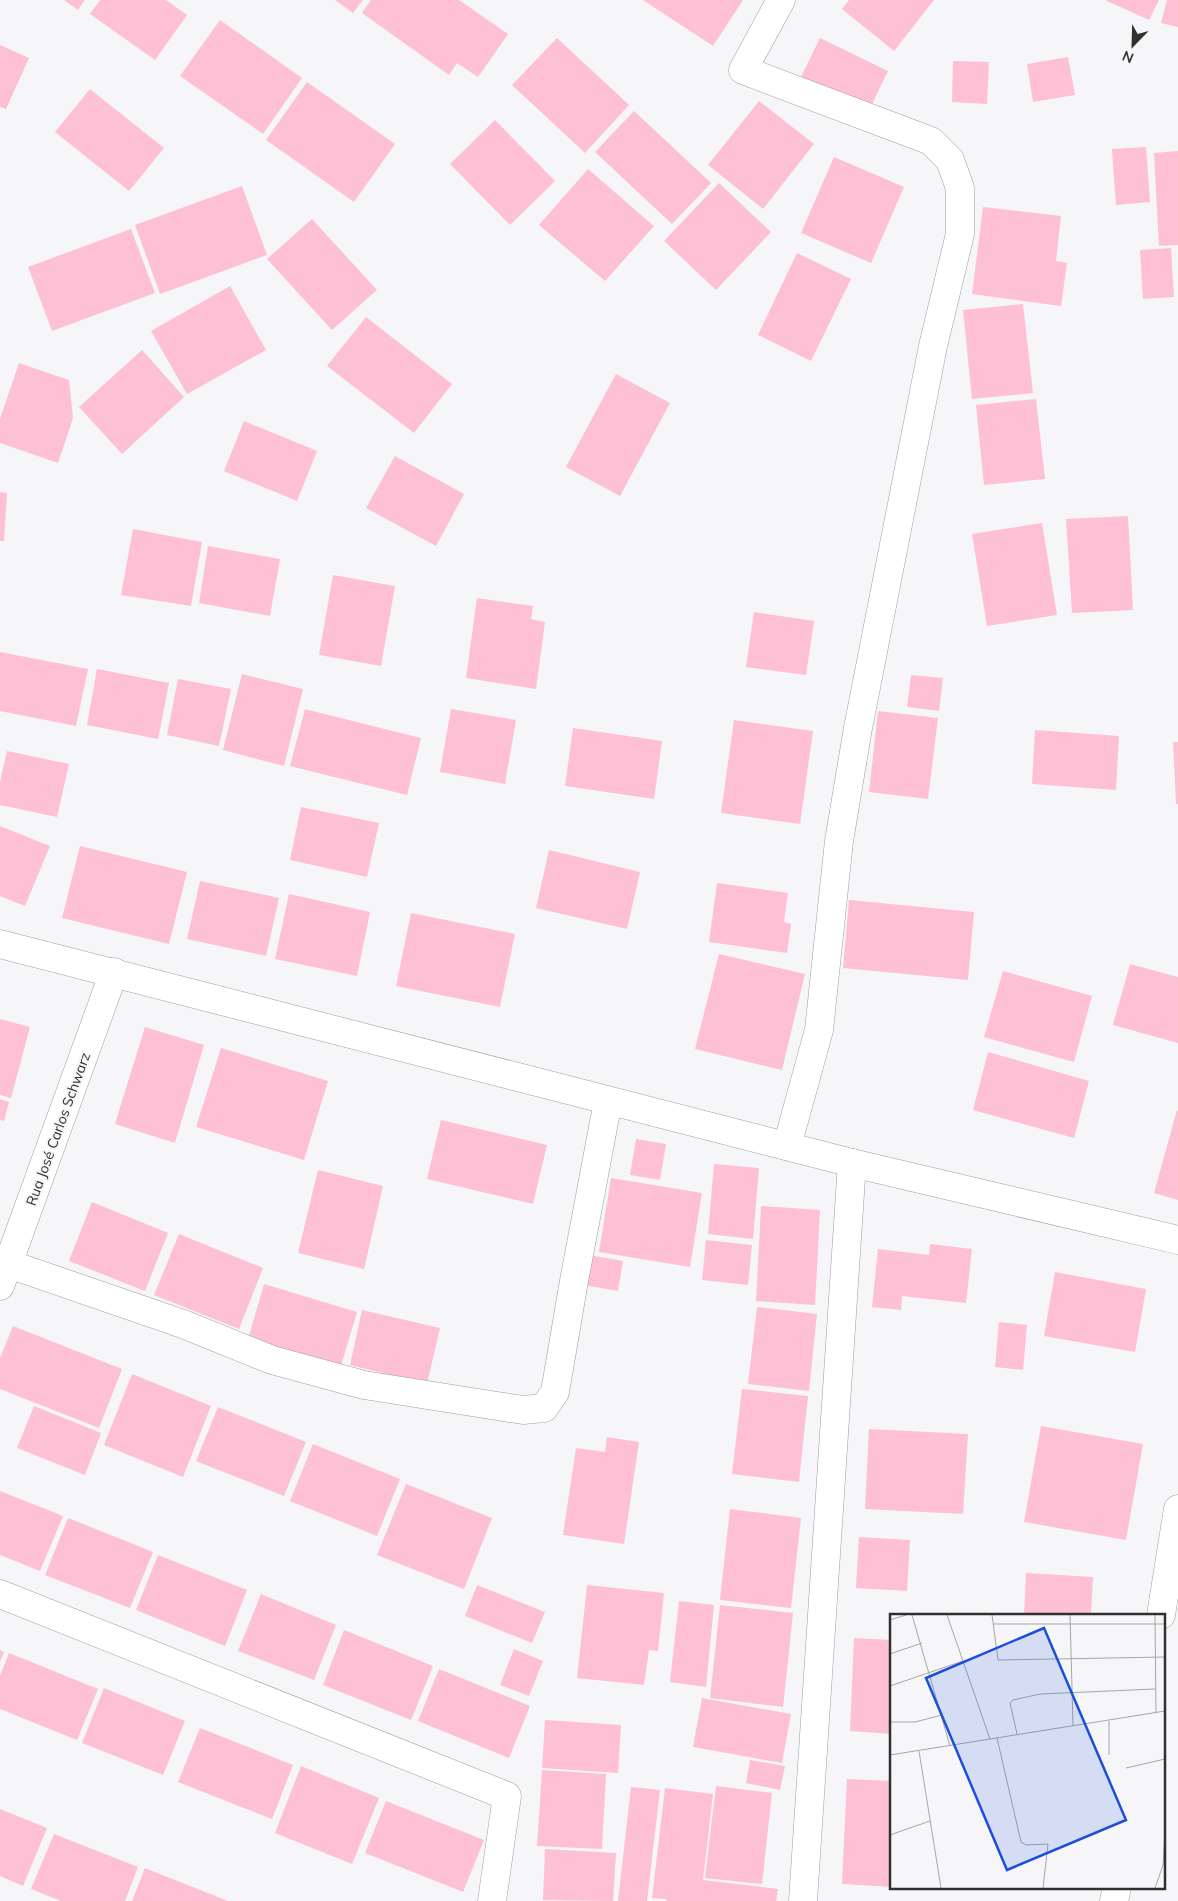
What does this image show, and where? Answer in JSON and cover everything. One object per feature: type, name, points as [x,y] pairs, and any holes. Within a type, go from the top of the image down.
[{"type":"street","points":[[781,0],[742,70],[931,141],[950,160],[960,188],[960,234],[923,392],[856,737],[839,841],[819,1030],[787,1146]]},
{"type":"street","points":[[0,944],[852,1163],[1178,1240]]},
{"type":"street","name":"Rua José Carlos Schwarz","points":[[3,1270],[114,972]]},
{"type":"street","points":[[3,1270],[183,1324],[272,1360],[364,1385],[523,1410],[544,1408],[556,1392],[574,1281],[608,1101]]},
{"type":"street","points":[[803,1901],[852,1163]]},
{"type":"street","points":[[1161,1614],[1177,1526]]},
{"type":"street","points":[[0,1594],[507,1796],[492,1901]]},
{"type":"street","points":[[1114,1901],[1117,1888]]},
{"type":"building","points":[[64,0],[85,0],[78,10]]},
{"type":"building","points":[[100,0],[166,0],[187,15],[155,60],[90,14]]},
{"type":"building","points":[[335,0],[363,0],[353,13]]},
{"type":"building","points":[[371,0],[459,0],[508,34],[478,77],[457,63],[449,75],[362,13]]},
{"type":"building","points":[[643,0],[743,0],[713,46]]},
{"type":"building","points":[[849,0],[934,0],[894,51],[842,9]]},
{"type":"building","points":[[1105,0],[1159,0],[1149,20]]},
{"type":"building","points":[[1167,0],[1178,0],[1178,27],[1161,23]]},
{"type":"building","points":[[220,20],[302,78],[263,134],[180,76]]},
{"type":"building","points":[[557,38],[629,105],[585,153],[512,85]]},
{"type":"building","points":[[820,38],[888,71],[869,110],[801,77]]},
{"type":"building","points":[[0,45],[29,58],[6,109],[0,107]]},
{"type":"building","points":[[1068,57],[1075,95],[1033,102],[1027,64]]},
{"type":"building","points":[[953,61],[989,62],[987,104],[952,102]]},
{"type":"building","points":[[307,82],[395,144],[354,202],[266,140]]},
{"type":"building","points":[[90,89],[164,148],[129,191],[55,132]]},
{"type":"building","points":[[759,101],[814,144],[763,209],[708,165]]},
{"type":"building","points":[[634,111],[711,183],[672,224],[595,152]]},
{"type":"building","points":[[495,120],[555,181],[510,225],[450,164]]},
{"type":"building","points":[[1146,147],[1150,202],[1116,205],[1112,149]]},
{"type":"building","points":[[1178,151],[1178,245],[1159,246],[1154,153]]},
{"type":"building","points":[[834,157],[904,187],[871,263],[801,233]]},
{"type":"building","points":[[588,169],[654,226],[605,281],[539,225]]},
{"type":"building","points":[[719,183],[771,232],[716,290],[664,241]]},
{"type":"building","points":[[242,186],[267,255],[160,294],[135,225]]},
{"type":"building","points":[[983,207],[1061,216],[1056,261],[1067,263],[1061,306],[972,294]]},
{"type":"building","points":[[312,219],[377,290],[332,330],[267,259]]},
{"type":"building","points":[[131,229],[155,293],[52,331],[28,267]]},
{"type":"building","points":[[1171,248],[1174,297],[1143,299],[1140,250]]},
{"type":"building","points":[[797,253],[851,279],[811,361],[758,335]]},
{"type":"building","points":[[230,286],[266,350],[187,394],[151,331]]},
{"type":"building","points":[[1023,304],[1033,393],[972,399],[963,310]]},
{"type":"building","points":[[366,317],[452,384],[414,433],[327,366]]},
{"type":"building","points":[[142,350],[184,397],[122,454],[79,407]]},
{"type":"building","points":[[19,363],[69,380],[73,418],[58,463],[0,443],[0,419]]},
{"type":"building","points":[[616,374],[670,403],[620,496],[566,467]]},
{"type":"building","points":[[1036,399],[1045,479],[984,485],[976,405]]},
{"type":"building","points":[[244,421],[317,451],[297,501],[224,471]]},
{"type":"building","points":[[395,456],[464,494],[436,546],[366,508]]},
{"type":"building","points":[[0,492],[7,493],[4,541],[0,541]]},
{"type":"building","points":[[1128,516],[1133,610],[1072,613],[1066,519]]},
{"type":"building","points":[[1042,523],[1057,615],[987,626],[972,534]]},
{"type":"building","points":[[133,529],[202,542],[191,606],[121,595]]},
{"type":"building","points":[[208,546],[280,559],[270,616],[199,603]]},
{"type":"building","points":[[333,575],[395,586],[381,666],[319,655]]},
{"type":"building","points":[[477,598],[533,606],[531,619],[545,622],[536,689],[466,678]]},
{"type":"building","points":[[754,612],[814,621],[806,675],[746,667]]},
{"type":"building","points":[[0,652],[88,669],[76,726],[0,711]]},
{"type":"building","points":[[97,669],[169,683],[158,739],[87,725]]},
{"type":"building","points":[[242,674],[303,689],[284,766],[223,750]]},
{"type":"building","points":[[911,675],[943,678],[939,711],[907,707]]},
{"type":"building","points":[[178,679],[231,689],[219,746],[167,735]]},
{"type":"building","points":[[305,709],[421,738],[407,795],[290,766]]},
{"type":"building","points":[[451,709],[516,720],[505,784],[440,772]]},
{"type":"building","points":[[878,711],[938,718],[928,799],[869,792]]},
{"type":"building","points":[[734,720],[813,731],[800,824],[721,813]]},
{"type":"building","points":[[573,728],[662,741],[654,799],[565,786]]},
{"type":"building","points":[[1035,730],[1119,736],[1116,790],[1032,784]]},
{"type":"building","points":[[1173,742],[1178,742],[1178,804],[1176,804]]},
{"type":"building","points":[[7,751],[69,764],[57,817],[0,805],[0,782]]},
{"type":"building","points":[[301,807],[379,823],[367,877],[290,860]]},
{"type":"building","points":[[0,826],[50,846],[25,906],[0,896]]},
{"type":"building","points":[[80,846],[187,872],[169,944],[62,918]]},
{"type":"building","points":[[549,850],[640,872],[627,929],[536,908]]},
{"type":"building","points":[[200,881],[279,898],[266,956],[187,939]]},
{"type":"building","points":[[717,883],[788,893],[784,922],[791,924],[787,953],[709,942]]},
{"type":"building","points":[[289,894],[370,912],[357,976],[275,959]]},
{"type":"building","points":[[849,900],[974,912],[968,980],[843,968]]},
{"type":"building","points":[[411,913],[515,934],[500,1007],[396,986]]},
{"type":"building","points":[[719,954],[805,974],[782,1070],[695,1049]]},
{"type":"building","points":[[1130,964],[1178,977],[1178,1043],[1113,1025]]},
{"type":"building","points":[[1003,971],[1092,996],[1074,1062],[984,1037]]},
{"type":"building","points":[[0,1019],[30,1027],[11,1098],[0,1095]]},
{"type":"building","points":[[145,1027],[204,1045],[175,1143],[115,1124]]},
{"type":"building","points":[[221,1048],[328,1081],[304,1160],[196,1127]]},
{"type":"building","points":[[988,1052],[1089,1081],[1074,1138],[973,1110]]},
{"type":"building","points":[[0,1099],[9,1102],[4,1121],[0,1120]]},
{"type":"building","points":[[1178,1111],[1178,1200],[1154,1193]]},
{"type":"building","points":[[441,1120],[547,1145],[533,1204],[427,1179]]},
{"type":"building","points":[[636,1139],[666,1144],[660,1180],[630,1175]]},
{"type":"building","points":[[714,1164],[759,1168],[753,1239],[708,1234]]},
{"type":"building","points":[[318,1170],[383,1186],[364,1269],[298,1253]]},
{"type":"building","points":[[611,1178],[702,1193],[690,1267],[599,1252]]},
{"type":"building","points":[[92,1202],[168,1233],[145,1291],[69,1261]]},
{"type":"building","points":[[761,1206],[820,1210],[815,1305],[756,1301]]},
{"type":"building","points":[[179,1234],[263,1268],[239,1329],[154,1295]]},
{"type":"building","points":[[706,1240],[752,1245],[748,1285],[702,1280]]},
{"type":"building","points":[[930,1244],[972,1249],[966,1303],[902,1296],[901,1310],[872,1307],[878,1249],[929,1255]]},
{"type":"building","points":[[583,1254],[623,1261],[618,1291],[578,1284]]},
{"type":"building","points":[[1055,1272],[1146,1289],[1135,1352],[1044,1336]]},
{"type":"building","points":[[264,1284],[357,1312],[341,1366],[248,1339]]},
{"type":"building","points":[[757,1307],[817,1314],[809,1391],[748,1384]]},
{"type":"building","points":[[362,1310],[440,1328],[427,1384],[350,1365]]},
{"type":"building","points":[[999,1322],[1027,1325],[1023,1370],[995,1367]]},
{"type":"building","points":[[13,1326],[122,1369],[99,1428],[0,1389],[0,1358]]},
{"type":"building","points":[[132,1374],[211,1406],[183,1477],[104,1445]]},
{"type":"building","points":[[742,1389],[808,1396],[799,1482],[732,1474]]},
{"type":"building","points":[[34,1406],[101,1433],[85,1475],[17,1448]]},
{"type":"building","points":[[218,1407],[306,1442],[284,1496],[196,1461]]},
{"type":"building","points":[[1041,1426],[1143,1444],[1126,1540],[1024,1522]]},
{"type":"building","points":[[869,1429],[968,1434],[963,1514],[865,1509]]},
{"type":"building","points":[[607,1437],[639,1442],[624,1544],[563,1535],[576,1448],[605,1452]]},
{"type":"building","points":[[313,1444],[400,1479],[377,1536],[290,1501]]},
{"type":"building","points":[[406,1484],[492,1518],[464,1589],[377,1555]]},
{"type":"building","points":[[0,1491],[63,1516],[40,1571],[0,1555]]},
{"type":"building","points":[[730,1509],[801,1518],[791,1608],[720,1600]]},
{"type":"building","points":[[68,1518],[153,1552],[130,1608],[45,1575]]},
{"type":"building","points":[[859,1537],[910,1540],[907,1591],[856,1588]]},
{"type":"building","points":[[158,1555],[247,1590],[225,1646],[136,1610]]},
{"type":"building","points":[[1026,1573],[1093,1577],[1091,1614],[1024,1614]]},
{"type":"building","points":[[477,1585],[545,1612],[532,1643],[465,1616]]},
{"type":"building","points":[[587,1585],[664,1593],[658,1651],[649,1650],[644,1685],[577,1678]]},
{"type":"building","points":[[261,1594],[336,1625],[314,1680],[238,1651]]},
{"type":"building","points":[[679,1601],[714,1605],[706,1687],[670,1682]]},
{"type":"building","points":[[720,1605],[793,1613],[783,1707],[710,1698]]},
{"type":"building","points":[[344,1630],[433,1666],[411,1720],[323,1685]]},
{"type":"building","points":[[854,1638],[890,1640],[890,1734],[850,1731]]},
{"type":"building","points":[[514,1649],[543,1661],[529,1696],[500,1685]]},
{"type":"building","points":[[0,1650],[4,1652],[0,1662]]},
{"type":"building","points":[[9,1653],[98,1689],[77,1740],[0,1709],[0,1676]]},
{"type":"building","points":[[439,1669],[530,1706],[509,1758],[418,1721]]},
{"type":"building","points":[[104,1688],[185,1721],[163,1775],[82,1743]]},
{"type":"building","points":[[702,1698],[791,1714],[782,1763],[693,1747]]},
{"type":"building","points":[[545,1720],[621,1725],[618,1773],[542,1768]]},
{"type":"building","points":[[200,1728],[293,1765],[272,1819],[178,1782]]},
{"type":"building","points":[[750,1760],[785,1766],[780,1790],[746,1783]]},
{"type":"building","points":[[301,1766],[379,1798],[352,1864],[275,1833]]},
{"type":"building","points":[[542,1770],[606,1774],[602,1849],[537,1846]]},
{"type":"building","points":[[847,1779],[890,1781],[890,1887],[842,1884]]},
{"type":"building","points":[[716,1786],[772,1793],[762,1884],[705,1878]]},
{"type":"building","points":[[631,1787],[660,1790],[647,1901],[618,1901]]},
{"type":"building","points":[[665,1788],[713,1794],[703,1880],[778,1889],[776,1901],[666,1901],[666,1899],[652,1898]]},
{"type":"building","points":[[386,1801],[484,1840],[463,1892],[365,1853]]},
{"type":"building","points":[[0,1809],[47,1828],[23,1886],[0,1876]]},
{"type":"building","points":[[54,1834],[138,1867],[125,1901],[61,1901],[31,1889]]},
{"type":"building","points":[[545,1849],[616,1853],[613,1901],[543,1900]]},
{"type":"building","points":[[145,1868],[228,1901],[132,1901]]}]
